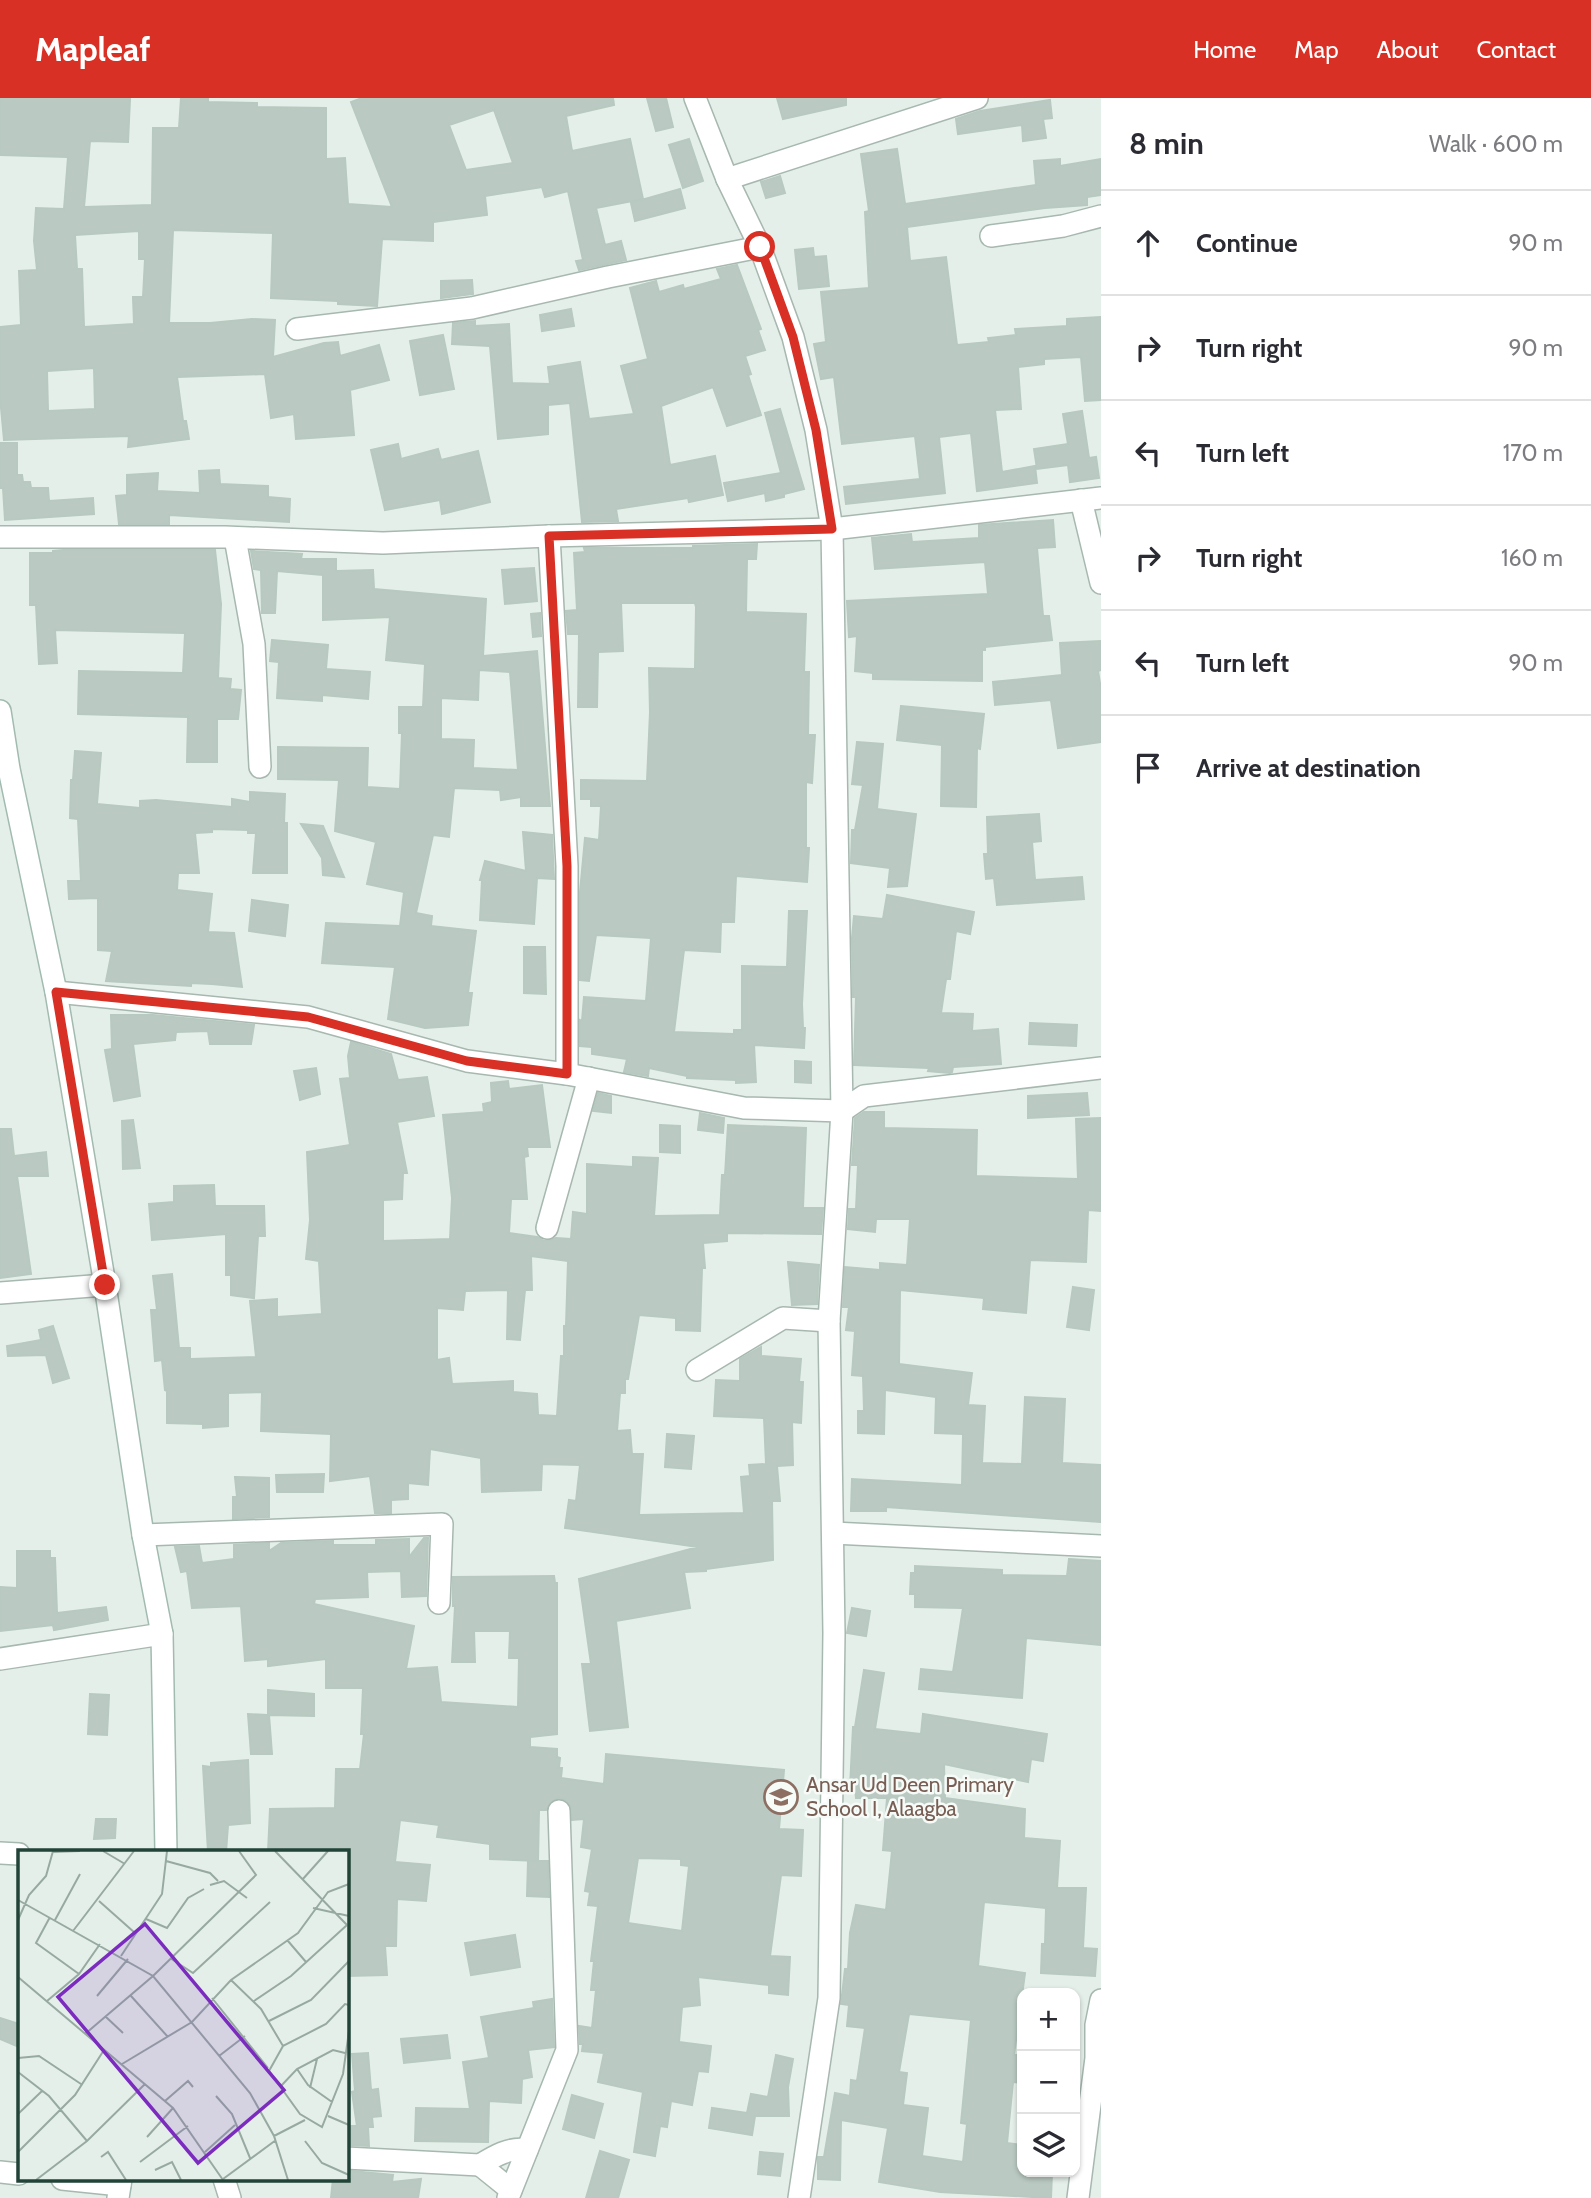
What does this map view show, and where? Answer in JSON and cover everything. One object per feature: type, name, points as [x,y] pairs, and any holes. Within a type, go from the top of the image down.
[{"type":"street","points":[[695,98],[727,179],[760,247],[793,337],[816,430],[832,529],[842,1111],[829,1321],[833,1533],[829,1998],[799,2198]]},
{"type":"street","points":[[727,179],[972,99]]},
{"type":"street","points":[[991,236],[1063,226],[1101,216]]},
{"type":"street","points":[[297,329],[472,308],[608,277],[760,247]]},
{"type":"street","points":[[0,537],[235,538],[383,543],[832,529],[1091,499],[1101,583]]},
{"type":"street","points":[[549,536],[567,866],[567,1074]]},
{"type":"street","points":[[235,538],[254,644],[260,767]]},
{"type":"street","points":[[0,711],[4,770],[56,992],[143,1535],[162,1634],[166,1850]]},
{"type":"street","points":[[56,992],[308,1017],[467,1061],[567,1074],[744,1108],[842,1111],[864,1096],[1101,1068]]},
{"type":"street","points":[[547,1228],[589,1078]]},
{"type":"street","points":[[0,1293],[105,1285]]},
{"type":"street","points":[[697,1370],[783,1318],[829,1321]]},
{"type":"street","points":[[143,1535],[442,1524],[439,1603]]},
{"type":"street","points":[[833,1533],[1101,1546]]},
{"type":"street","points":[[0,1659],[162,1634]]},
{"type":"street","points":[[480,2165],[510,2194],[567,2050],[559,1811]]},
{"type":"street","points":[[0,1853],[18,1854]]},
{"type":"street","points":[[1078,2198],[1093,2144],[1096,2025],[1101,2000]]},
{"type":"street","points":[[348,2158],[480,2165],[498,2154],[523,2148],[527,2150]]},
{"type":"street","points":[[0,2172],[18,2174]]},
{"type":"street","points":[[69,2180],[120,2187]]},
{"type":"street","points":[[224,2180],[230,2198]]},
{"type":"building","points":[[0,98],[130,99],[128,142],[90,141],[84,207],[152,205],[153,128],[179,128],[181,98],[208,98],[208,102],[257,103],[257,107],[326,108],[326,159],[345,158],[348,204],[392,207],[351,102],[362,98],[613,98],[614,105],[566,116],[572,151],[630,139],[643,199],[596,208],[605,245],[621,241],[626,260],[579,270],[576,261],[583,260],[568,191],[545,197],[542,187],[485,196],[487,215],[433,222],[433,241],[382,239],[377,306],[271,298],[273,233],[173,230],[169,323],[275,320],[273,357],[324,343],[338,342],[340,356],[379,345],[389,380],[350,390],[354,435],[296,439],[294,414],[271,418],[265,374],[177,377],[183,421],[186,421],[189,439],[128,447],[129,436],[4,440],[0,397],[0,327],[21,325],[19,271],[37,270],[34,241],[36,208],[64,209],[68,157],[0,155]],"holes":[[[494,110],[513,163],[466,170],[449,125]],[[139,231],[139,259],[145,259],[143,297],[133,297],[134,324],[84,327],[82,269],[77,269],[75,235]],[[94,368],[95,409],[48,411],[47,371]]]},
{"type":"building","points":[[647,98],[666,98],[673,127],[656,131]]},
{"type":"building","points":[[777,98],[846,98],[846,105],[783,119]]},
{"type":"building","points":[[1050,100],[1052,118],[1043,119],[1046,138],[1023,141],[1022,125],[958,134],[956,119],[980,111]]},
{"type":"building","points":[[689,139],[703,181],[683,188],[669,145]]},
{"type":"building","points":[[897,149],[905,204],[1036,185],[1034,161],[1060,159],[1060,166],[1101,159],[1101,195],[1087,197],[1087,205],[1045,208],[907,227],[910,261],[946,257],[957,345],[989,342],[988,338],[1016,335],[1015,329],[1067,326],[1067,319],[1101,317],[1101,400],[1085,401],[1081,357],[1044,359],[1044,364],[1018,367],[1021,409],[995,410],[1002,472],[1035,466],[1037,483],[977,491],[971,433],[939,437],[945,493],[846,504],[844,487],[920,479],[915,436],[842,444],[834,377],[821,379],[814,344],[826,342],[821,292],[869,288],[865,212],[869,211],[861,154]]},
{"type":"building","points":[[780,176],[785,193],[766,198],[761,182]]},
{"type":"building","points":[[680,189],[685,208],[635,221],[631,203]]},
{"type":"building","points":[[813,248],[814,257],[826,256],[829,286],[799,289],[795,250]]},
{"type":"building","points":[[737,265],[761,329],[758,330],[765,350],[745,356],[761,415],[727,426],[713,387],[661,406],[670,465],[715,456],[723,495],[689,502],[688,498],[616,509],[618,521],[582,522],[570,403],[548,405],[548,434],[498,439],[490,346],[452,344],[453,323],[475,321],[475,326],[509,324],[512,383],[550,384],[548,367],[580,362],[589,419],[634,414],[621,366],[648,359],[630,288],[656,281],[659,292],[683,285],[684,289],[721,279],[717,269]]},
{"type":"building","points":[[472,280],[473,294],[441,298],[441,281]]},
{"type":"building","points":[[571,309],[574,326],[542,331],[540,315]]},
{"type":"building","points":[[443,335],[454,389],[420,395],[410,341]]},
{"type":"building","points":[[780,409],[804,489],[766,501],[765,493],[728,501],[724,483],[781,473],[765,413]]},
{"type":"building","points":[[1082,411],[1089,458],[1096,457],[1099,478],[1070,482],[1068,465],[1037,469],[1034,449],[1068,444],[1063,414]]},
{"type":"building","points":[[0,443],[17,443],[17,475],[22,475],[23,482],[30,482],[31,488],[48,488],[49,501],[93,498],[94,514],[5,520],[3,488],[0,488]]},
{"type":"building","points":[[398,444],[401,459],[438,449],[441,460],[478,451],[490,502],[442,514],[440,500],[385,510],[371,450]]},
{"type":"building","points":[[219,470],[220,484],[268,486],[268,497],[290,499],[289,522],[169,515],[169,524],[119,524],[116,496],[127,495],[127,475],[158,473],[157,491],[200,493],[199,471]]},
{"type":"building","points":[[1053,520],[1055,547],[1037,548],[1043,616],[1049,616],[1052,640],[985,647],[985,650],[982,650],[982,681],[873,679],[873,673],[855,671],[857,636],[849,637],[847,601],[988,594],[985,562],[875,569],[872,538],[911,534],[912,542],[979,538],[979,525]]},
{"type":"building","points":[[757,544],[756,559],[747,559],[746,612],[806,614],[804,672],[809,672],[808,735],[815,735],[812,783],[806,782],[806,848],[809,848],[807,882],[736,876],[734,922],[721,922],[720,952],[684,950],[674,1032],[734,1034],[734,1030],[742,1030],[742,966],[787,967],[789,911],[807,911],[802,1004],[804,1048],[754,1045],[756,1082],[736,1083],[736,1080],[687,1078],[649,1068],[648,1076],[624,1072],[627,1059],[592,1054],[592,1047],[580,1046],[580,1020],[582,1021],[584,997],[646,1001],[651,938],[596,935],[589,981],[580,980],[580,892],[585,838],[599,840],[601,806],[591,806],[591,799],[581,799],[581,780],[647,781],[649,668],[695,669],[696,607],[695,603],[621,603],[623,651],[598,652],[597,707],[578,707],[579,634],[568,634],[566,611],[577,610],[574,553],[585,552],[584,548],[693,548]]},
{"type":"building","points":[[63,550],[215,550],[221,604],[218,678],[231,679],[230,689],[241,690],[238,719],[217,719],[217,762],[187,762],[188,717],[78,714],[79,671],[183,673],[185,633],[55,630],[57,663],[39,664],[36,605],[30,605],[30,553]]},
{"type":"building","points":[[251,551],[302,554],[301,559],[336,559],[336,571],[373,570],[374,589],[486,599],[483,656],[537,651],[550,806],[521,806],[521,797],[501,800],[500,790],[454,788],[449,837],[433,835],[416,913],[432,916],[431,926],[476,931],[468,993],[472,993],[468,1025],[425,1028],[388,1019],[395,967],[322,963],[326,923],[400,926],[404,892],[367,884],[376,842],[335,831],[339,780],[278,779],[278,747],[368,748],[367,787],[400,789],[402,733],[399,733],[399,707],[423,707],[425,664],[386,660],[390,617],[323,620],[323,575],[277,571],[275,613],[262,613],[261,570],[254,569]],"holes":[[[479,670],[510,672],[518,770],[473,768],[474,740],[441,739],[441,698],[478,700]]]},
{"type":"building","points":[[534,568],[537,601],[505,604],[502,570]]},
{"type":"building","points":[[540,613],[541,636],[533,637],[531,614]]},
{"type":"building","points":[[272,640],[328,645],[326,669],[370,672],[368,699],[322,695],[322,701],[277,698],[279,662],[270,661]]},
{"type":"building","points":[[1101,641],[1101,670],[1098,671],[1101,689],[1101,742],[1058,748],[1051,700],[995,705],[993,682],[1062,675],[1060,643]]},
{"type":"building","points":[[901,706],[984,714],[980,749],[977,748],[976,807],[941,806],[942,745],[897,740]]},
{"type":"building","points":[[857,742],[883,744],[877,809],[916,814],[907,886],[888,887],[890,868],[851,863],[852,830],[855,830],[863,785],[852,784]]},
{"type":"building","points":[[75,751],[101,753],[97,804],[140,808],[140,801],[156,800],[232,807],[232,799],[250,802],[250,792],[285,794],[287,873],[253,873],[256,833],[248,833],[248,830],[212,829],[212,832],[195,833],[199,873],[178,873],[177,890],[212,894],[208,932],[234,933],[242,987],[106,981],[112,951],[98,950],[98,898],[69,899],[68,881],[81,881],[78,819],[70,818]]},
{"type":"building","points":[[1039,814],[1041,841],[1032,842],[1035,880],[1082,877],[1084,899],[997,905],[994,878],[986,879],[984,854],[988,854],[987,817]]},
{"type":"building","points":[[301,824],[323,826],[344,877],[323,875],[322,858]]},
{"type":"building","points":[[523,832],[552,835],[554,879],[537,878],[534,924],[480,920],[480,880],[485,861],[526,871]]},
{"type":"building","points":[[887,895],[974,912],[970,934],[956,931],[950,979],[946,979],[941,1013],[973,1014],[972,1031],[998,1029],[1001,1064],[953,1067],[950,1073],[928,1071],[929,1068],[854,1065],[854,916],[883,919]]},
{"type":"building","points":[[252,900],[288,905],[285,936],[249,931]]},
{"type":"building","points":[[524,947],[545,947],[546,994],[524,993]]},
{"type":"building","points":[[111,1015],[153,1015],[254,1025],[251,1044],[210,1044],[208,1031],[176,1032],[175,1040],[133,1044],[140,1096],[114,1101],[105,1050],[112,1049]]},
{"type":"building","points":[[1030,1023],[1077,1025],[1076,1046],[1029,1044]]},
{"type":"building","points":[[351,1042],[391,1054],[398,1080],[427,1077],[434,1116],[397,1122],[407,1173],[403,1173],[402,1199],[383,1200],[383,1241],[450,1239],[452,1198],[443,1115],[484,1112],[483,1104],[492,1102],[491,1083],[508,1081],[509,1089],[542,1085],[550,1147],[527,1147],[528,1156],[524,1157],[527,1199],[511,1199],[509,1233],[537,1237],[544,1241],[556,1238],[571,1239],[573,1212],[587,1214],[587,1164],[633,1167],[633,1157],[658,1158],[654,1216],[720,1215],[728,1125],[806,1128],[803,1208],[823,1208],[821,1234],[727,1233],[727,1241],[703,1243],[705,1268],[702,1268],[700,1331],[676,1330],[676,1318],[639,1315],[628,1379],[625,1379],[625,1393],[620,1393],[617,1431],[630,1430],[632,1454],[643,1454],[639,1515],[744,1513],[741,1477],[750,1476],[749,1465],[766,1464],[764,1418],[714,1416],[716,1380],[740,1381],[740,1359],[761,1347],[761,1356],[801,1359],[799,1382],[803,1382],[801,1423],[792,1422],[793,1465],[777,1466],[780,1501],[772,1501],[773,1560],[684,1572],[690,1608],[616,1621],[628,1727],[590,1731],[582,1664],[591,1664],[579,1579],[698,1547],[565,1528],[569,1500],[576,1501],[580,1465],[542,1464],[541,1490],[482,1492],[481,1458],[430,1449],[428,1485],[408,1483],[408,1499],[391,1500],[391,1513],[375,1513],[370,1476],[330,1481],[331,1434],[261,1431],[262,1392],[228,1393],[228,1426],[203,1428],[203,1424],[167,1423],[167,1391],[162,1360],[155,1361],[151,1310],[157,1310],[153,1276],[172,1274],[179,1348],[190,1348],[190,1359],[256,1357],[250,1301],[277,1299],[277,1317],[322,1314],[319,1261],[306,1259],[310,1220],[307,1152],[350,1145],[340,1079],[350,1078],[348,1056]],"holes":[[[531,1256],[568,1261],[564,1356],[561,1356],[557,1416],[538,1415],[537,1394],[513,1392],[513,1381],[452,1384],[449,1358],[437,1360],[437,1308],[463,1310],[465,1291],[508,1290],[507,1339],[520,1340],[525,1290],[532,1290]]]},
{"type":"building","points":[[795,1061],[811,1062],[811,1083],[795,1082]]},
{"type":"building","points":[[316,1068],[320,1094],[300,1100],[294,1071]]},
{"type":"building","points":[[598,1093],[611,1096],[611,1113],[593,1111]]},
{"type":"building","points":[[1087,1093],[1089,1115],[1028,1118],[1028,1096]]},
{"type":"building","points":[[864,1112],[884,1112],[884,1128],[977,1130],[976,1176],[1078,1179],[1076,1119],[1101,1118],[1101,1211],[1088,1210],[1086,1262],[1030,1260],[1026,1313],[983,1309],[984,1298],[900,1290],[899,1364],[972,1373],[968,1405],[985,1406],[982,1463],[1022,1464],[1025,1397],[1065,1399],[1062,1463],[1101,1465],[1101,1522],[886,1507],[886,1511],[851,1511],[852,1479],[962,1485],[963,1434],[935,1433],[936,1397],[885,1390],[884,1434],[858,1433],[858,1411],[864,1411],[863,1376],[852,1375],[855,1331],[846,1330],[849,1307],[843,1307],[845,1267],[880,1270],[880,1263],[907,1265],[910,1219],[876,1219],[875,1232],[848,1229],[849,1209],[856,1209],[858,1165],[852,1165],[855,1118]]},
{"type":"building","points":[[700,1113],[724,1118],[723,1133],[698,1130]]},
{"type":"building","points":[[133,1120],[140,1168],[123,1169],[122,1121]]},
{"type":"building","points":[[660,1125],[680,1126],[680,1153],[660,1152]]},
{"type":"building","points":[[0,1129],[11,1129],[14,1156],[46,1152],[48,1176],[17,1176],[31,1274],[0,1278]]},
{"type":"building","points":[[214,1185],[215,1206],[264,1206],[265,1236],[258,1236],[254,1298],[231,1295],[231,1275],[226,1275],[226,1234],[152,1240],[149,1204],[174,1202],[174,1186]]},
{"type":"building","points":[[788,1262],[819,1265],[817,1304],[792,1305]]},
{"type":"building","points":[[1073,1287],[1094,1290],[1089,1330],[1067,1327]]},
{"type":"building","points":[[53,1326],[69,1378],[53,1383],[46,1355],[8,1356],[7,1346],[41,1340],[39,1330]]},
{"type":"building","points":[[667,1434],[694,1436],[691,1469],[665,1467]]},
{"type":"building","points":[[324,1474],[323,1492],[277,1492],[276,1475]]},
{"type":"building","points":[[235,1477],[269,1478],[269,1517],[233,1519],[233,1497],[237,1497]]},
{"type":"building","points":[[424,1538],[428,1538],[426,1596],[402,1597],[401,1571],[367,1572],[368,1597],[315,1599],[314,1604],[414,1626],[406,1669],[437,1667],[441,1702],[518,1707],[519,1658],[509,1658],[510,1631],[474,1631],[475,1662],[452,1662],[455,1606],[453,1577],[554,1576],[557,1583],[557,1734],[530,1737],[530,1747],[557,1749],[559,1768],[562,1768],[561,1778],[604,1784],[606,1754],[784,1770],[779,1829],[803,1830],[801,1876],[781,1875],[770,1956],[790,1957],[788,1995],[769,1993],[769,1985],[698,1977],[700,2005],[682,2007],[679,2042],[711,2046],[708,2072],[698,2071],[692,2105],[671,2101],[667,2127],[660,2126],[655,2156],[634,2152],[643,2092],[598,2082],[604,2053],[582,2051],[583,2044],[580,2044],[579,2026],[592,2028],[596,1990],[591,1990],[594,1961],[591,1961],[598,1906],[588,1905],[590,1892],[585,1891],[592,1849],[581,1847],[584,1819],[572,1820],[570,1805],[566,1800],[553,1800],[546,1810],[539,1810],[538,1861],[490,1859],[490,1844],[437,1837],[439,1825],[400,1820],[395,1862],[430,1865],[426,1901],[397,1899],[396,1946],[385,1946],[387,1975],[348,1976],[348,1850],[268,1850],[270,1809],[335,1808],[336,1769],[360,1769],[364,1734],[361,1734],[363,1688],[326,1688],[326,1659],[268,1666],[268,1659],[245,1661],[241,1606],[192,1608],[187,1571],[181,1572],[175,1547],[199,1546],[202,1563],[234,1559],[234,1545],[269,1543],[269,1551],[281,1543],[333,1541],[333,1545],[376,1545],[376,1540],[409,1539],[409,1557]],"holes":[[[638,1858],[681,1859],[681,1865],[689,1866],[682,1931],[628,1923]]]},
{"type":"building","points":[[17,1551],[50,1551],[50,1558],[55,1558],[57,1613],[106,1607],[108,1620],[54,1630],[53,1625],[1,1631],[0,1587],[17,1588]]},
{"type":"building","points":[[1069,1559],[1101,1561],[1101,1645],[1026,1638],[1022,1698],[919,1689],[921,1669],[953,1672],[963,1608],[915,1607],[915,1594],[910,1594],[911,1573],[915,1573],[915,1566],[1002,1570],[1002,1575],[1067,1576]]},
{"type":"building","points":[[852,1608],[870,1611],[866,1636],[847,1633]]},
{"type":"building","points":[[864,1670],[884,1673],[875,1729],[921,1734],[923,1714],[1047,1734],[1043,1761],[1031,1759],[1028,1782],[944,1764],[945,1798],[1025,1809],[1024,1838],[1060,1841],[1057,1888],[1086,1888],[1083,1948],[1097,1949],[1095,1976],[1041,1973],[1046,1908],[984,1902],[978,1966],[1025,1973],[1023,1988],[1017,1988],[1014,2055],[1017,2055],[1017,2082],[1013,2082],[1007,2143],[1017,2144],[1017,2177],[1052,2177],[1051,2198],[940,2192],[879,2182],[888,2128],[841,2120],[840,2180],[818,2179],[818,2157],[824,2157],[835,2093],[850,2096],[851,2080],[857,2081],[865,2028],[847,2026],[849,2005],[841,2004],[856,1905],[886,1910],[892,1851],[883,1850],[887,1798],[856,1798],[855,1788],[850,1787],[853,1727]],"holes":[[[909,2014],[971,2020],[961,2123],[967,2124],[963,2162],[922,2156],[928,2108],[903,2105],[907,2073],[899,2072]]]},
{"type":"building","points":[[268,1690],[314,1694],[314,1716],[269,1715],[272,1754],[251,1754],[248,1714],[268,1715]]},
{"type":"building","points":[[90,1694],[109,1695],[107,1735],[88,1734]]},
{"type":"building","points":[[248,1760],[250,1823],[228,1825],[226,1850],[208,1850],[203,1766],[211,1767],[211,1763]]},
{"type":"building","points":[[96,1819],[116,1819],[115,1838],[94,1839]]},
{"type":"building","points":[[528,1861],[548,1861],[549,1897],[527,1896]]},
{"type":"building","points":[[515,1935],[520,1967],[471,1975],[465,1943]]},
{"type":"building","points":[[552,1999],[554,2047],[528,2050],[532,2077],[522,2079],[521,2103],[489,2101],[488,2142],[415,2141],[416,2108],[470,2109],[463,2062],[489,2058],[481,2017],[534,2008],[533,2002]]},
{"type":"building","points":[[0,2018],[18,2024],[18,2047],[0,2039]]},
{"type":"building","points":[[447,2035],[450,2058],[404,2063],[401,2039]]},
{"type":"building","points":[[368,2053],[371,2090],[378,2089],[381,2116],[372,2117],[373,2127],[368,2127],[369,2146],[351,2145],[350,2126],[357,2126],[352,2092],[355,2091],[352,2054]]},
{"type":"building","points":[[776,2055],[793,2059],[788,2087],[789,2116],[755,2116],[752,2135],[709,2128],[712,2108],[747,2113],[751,2094],[768,2097]]},
{"type":"building","points":[[572,2095],[603,2104],[594,2138],[563,2129]]},
{"type":"building","points":[[600,2151],[629,2160],[618,2198],[586,2198]]},
{"type":"building","points":[[760,2152],[783,2154],[780,2176],[758,2174]]},
{"type":"building","points":[[351,2171],[393,2175],[392,2182],[421,2179],[418,2198],[331,2198],[333,2180],[352,2179]]},
{"type":"place","name":"Ansar Ud Deen Primary School I, Alaagba","points":[[781,1797]]},
{"type":"route","points":[[105,1285],[56,992],[308,1017],[467,1061],[567,1074],[567,866],[549,536],[832,529],[816,430],[793,337],[760,247]]}]
